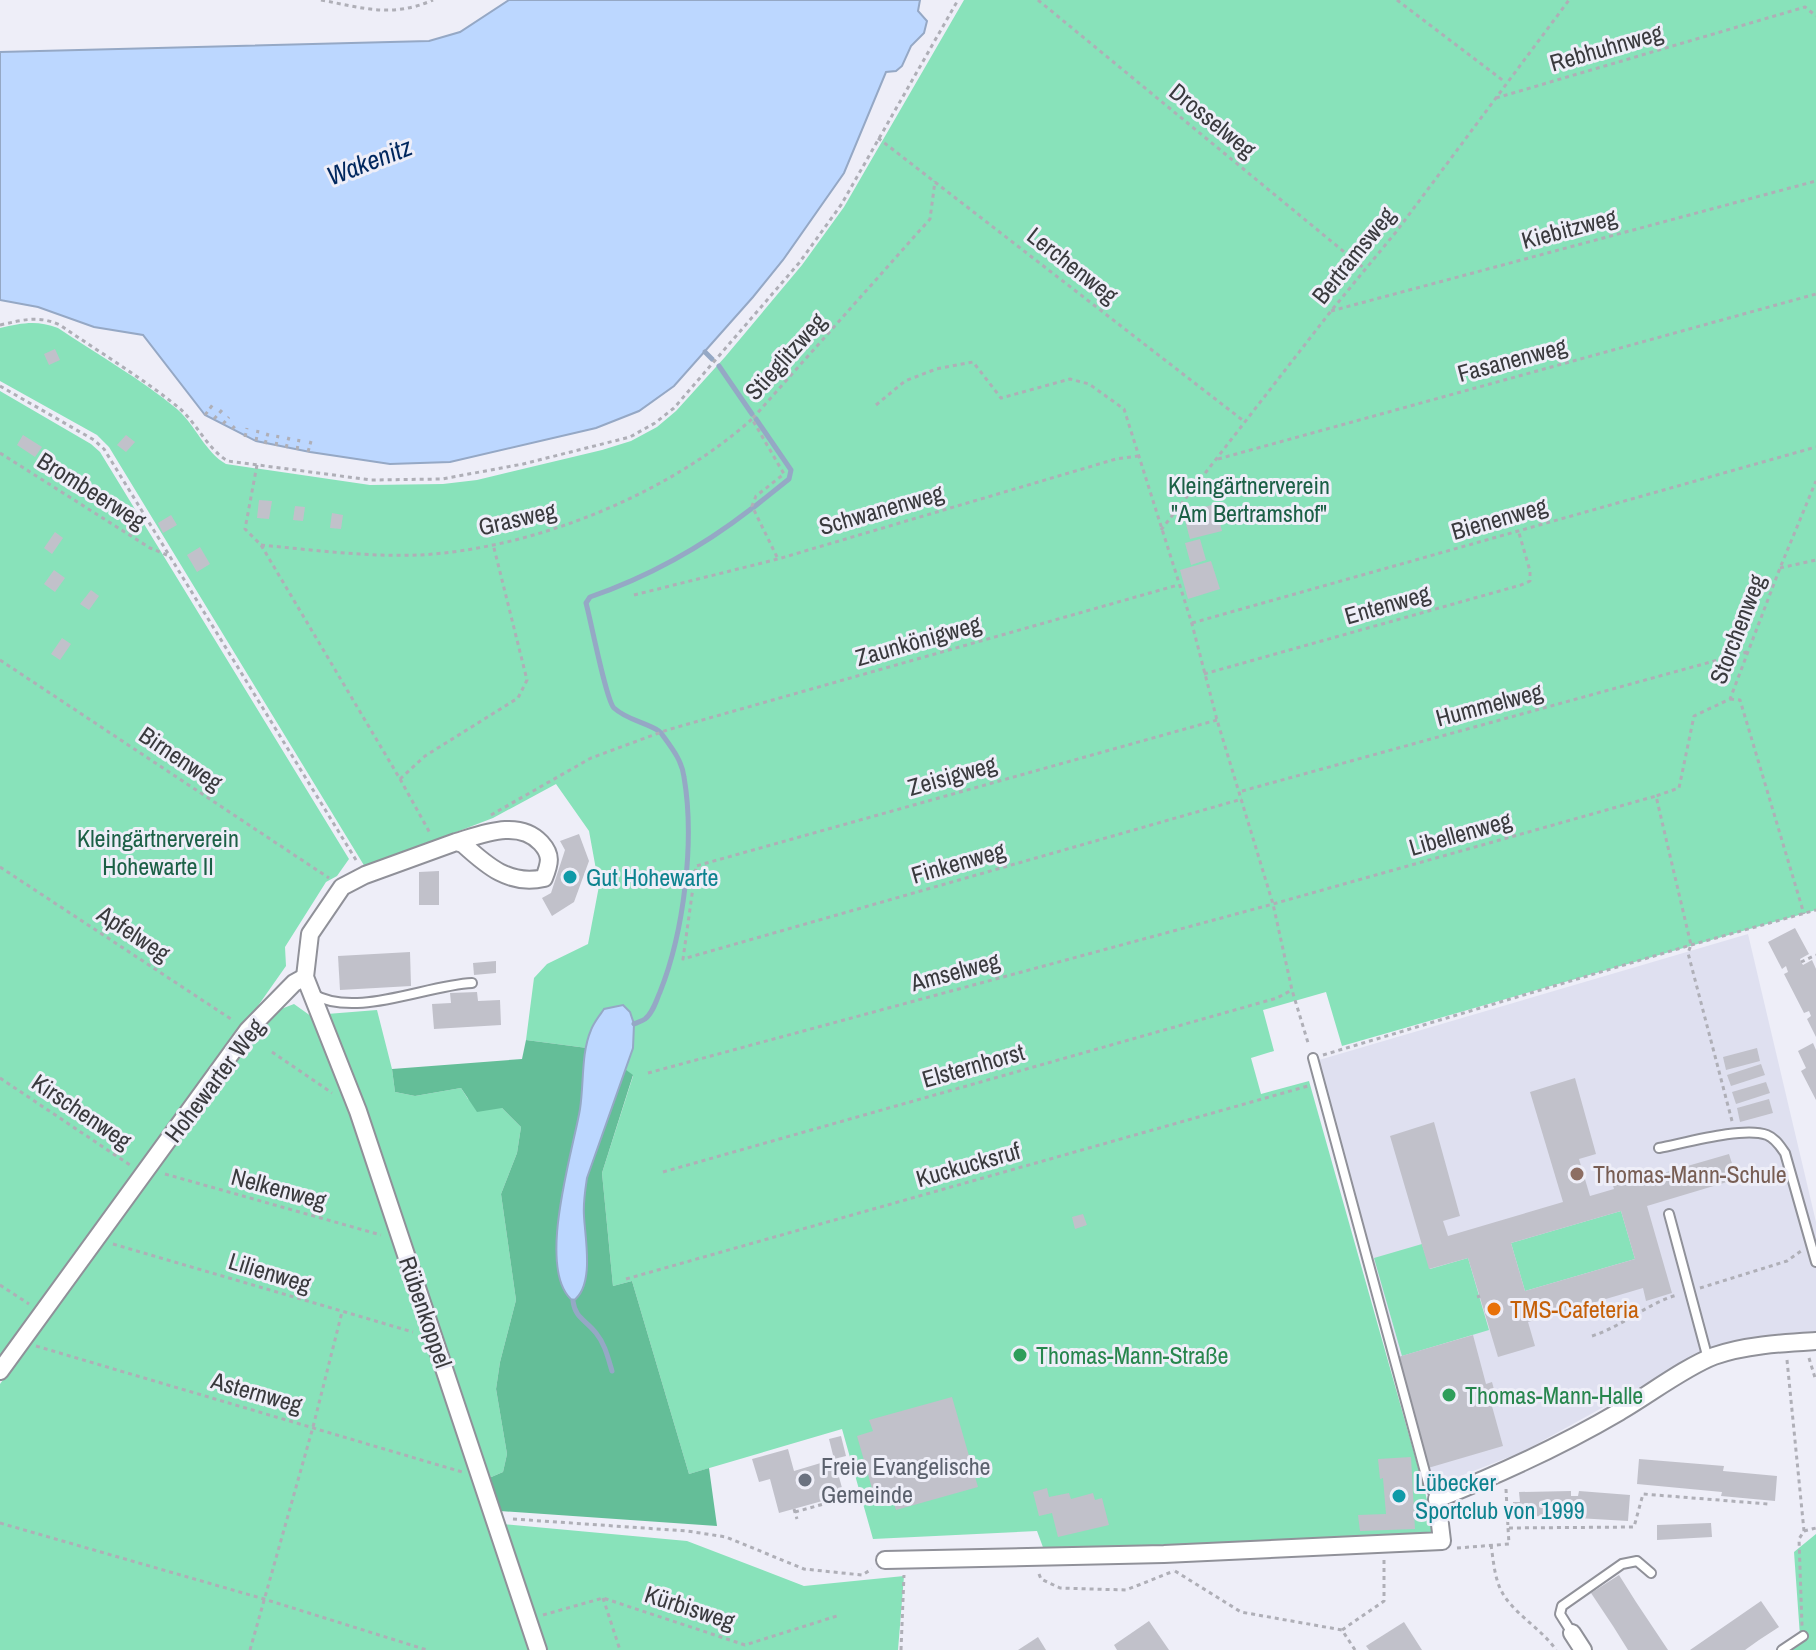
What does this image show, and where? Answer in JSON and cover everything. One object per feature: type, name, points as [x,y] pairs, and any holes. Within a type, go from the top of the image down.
[{"type":"street","points":[[305,977],[310,934],[342,887],[365,875],[456,842],[501,830],[517,830],[534,836],[548,851],[550,862],[544,878],[517,879],[503,876],[463,844],[456,842]]},
{"type":"street","name":"Hohewarter Weg","points":[[0,1371],[248,1030],[294,983],[305,977]]},
{"type":"street","name":"Rübenkoppel","points":[[305,977],[358,1111],[538,1650]]},
{"type":"street","points":[[885,1560],[1164,1554],[1442,1541],[1437,1499],[1505,1470],[1617,1413],[1708,1359],[1810,1341]]},
{"type":"street","points":[[1572,1633],[1583,1650]]},
{"type":"lane","points":[[312,993],[335,1004],[423,993],[448,984],[472,983]]},
{"type":"lane","points":[[1313,1058],[1428,1483],[1437,1499]]},
{"type":"lane","points":[[1659,1148],[1736,1133],[1766,1134],[1785,1153],[1816,1262]]},
{"type":"lane","points":[[1669,1214],[1708,1359]]},
{"type":"lane","points":[[1572,1633],[1560,1614],[1562,1606],[1622,1564],[1637,1561],[1651,1573]]},
{"type":"lane","points":[[1782,1650],[1803,1636]]},
{"type":"path","points":[[321,0],[386,12],[413,9],[433,0]]},
{"type":"path","points":[[0,325],[28,318],[47,319],[60,325],[177,406],[191,418],[220,457],[228,461],[371,480],[442,479],[476,475],[601,446],[643,430],[674,408],[799,263],[841,205],[958,0]]},
{"type":"path","name":"Drosselweg","points":[[1038,0],[1365,269]]},
{"type":"path","points":[[1397,0],[1505,82]]},
{"type":"path","name":"Bertramsweg","points":[[1161,530],[1396,232],[1569,0]]},
{"type":"path","name":"Rebhuhnweg","points":[[1495,98],[1805,7],[1816,16]]},
{"type":"path","name":"Lerchenweg","points":[[878,138],[1245,422]]},
{"type":"path","name":"Stieglitzweg","points":[[778,559],[752,506],[756,496],[784,474],[752,419],[930,219],[935,181]]},
{"type":"path","name":"Kiebitzweg","points":[[1331,311],[1816,181]]},
{"type":"path","name":"Fasanenweg","points":[[1218,459],[1816,294]]},
{"type":"path","points":[[876,405],[905,381],[936,369],[973,362],[1001,398],[1070,379],[1089,384],[1124,409],[1192,624],[1217,720],[1273,904],[1292,990],[1313,1058],[1816,910]]},
{"type":"path","points":[[0,386],[94,440],[104,449],[365,875]]},
{"type":"path","points":[[205,415],[214,403]]},
{"type":"path","points":[[214,419],[222,410]]},
{"type":"path","points":[[223,424],[229,417]]},
{"type":"path","name":"Grasweg","points":[[261,545],[348,553],[420,555],[493,544],[571,525],[664,483],[752,419]]},
{"type":"path","points":[[232,429],[237,424]]},
{"type":"path","points":[[245,437],[247,428]]},
{"type":"path","points":[[256,441],[258,430]]},
{"type":"path","points":[[265,444],[268,433]]},
{"type":"path","points":[[276,446],[278,435]]},
{"type":"path","points":[[286,448],[289,437]]},
{"type":"path","points":[[297,450],[299,439]]},
{"type":"path","points":[[308,452],[311,441]]},
{"type":"path","name":"Bienenweg","points":[[1192,624],[1816,447]]},
{"type":"path","name":"Brombeerweg","points":[[0,453],[150,548],[167,555]]},
{"type":"path","name":"Schwanenweg","points":[[634,595],[778,559],[1116,459],[1138,456]]},
{"type":"path","points":[[257,465],[245,529],[261,545],[430,834]]},
{"type":"path","name":"Storchenweg","points":[[1656,796],[1679,788],[1694,716],[1730,699],[1816,481]]},
{"type":"path","name":"Entenweg","points":[[1204,674],[1530,581],[1519,532]]},
{"type":"path","points":[[400,779],[425,756],[518,698],[527,680],[493,544]]},
{"type":"path","points":[[1780,568],[1816,560]]},
{"type":"path","name":"Zaunkönigweg","points":[[480,819],[591,758],[667,730],[1178,585]]},
{"type":"path","name":"Hummelweg","points":[[1240,792],[1747,652]]},
{"type":"path","name":"Birnenweg","points":[[0,660],[342,887]]},
{"type":"path","points":[[1730,699],[1740,700],[1804,914]]},
{"type":"path","name":"Zeisigweg","points":[[683,959],[696,866],[1217,720]]},
{"type":"path","points":[[1656,796],[1691,945],[1688,953],[1736,1133]]},
{"type":"path","name":"Libellenweg","points":[[1273,904],[1656,796]]},
{"type":"path","name":"Finkenweg","points":[[683,959],[1242,799]]},
{"type":"path","name":"Apfelweg","points":[[0,867],[248,1030]]},
{"type":"path","name":"Amselweg","points":[[648,1073],[1273,904]]},
{"type":"path","points":[[1801,962],[1816,955]]},
{"type":"path","name":"Elsternhorst","points":[[663,1172],[1277,998],[1292,990]]},
{"type":"path","points":[[272,1052],[358,1111]]},
{"type":"path","name":"Kirschenweg","points":[[0,1078],[146,1171]]},
{"type":"path","name":"Kuckucksruf","points":[[626,1279],[1319,1083]]},
{"type":"path","name":"Nelkenweg","points":[[146,1171],[400,1239]]},
{"type":"path","name":"Lilienweg","points":[[94,1239],[435,1338]]},
{"type":"path","points":[[1592,1336],[1636,1317],[1661,1300],[1787,1261],[1811,1244]]},
{"type":"path","points":[[0,1285],[42,1313]]},
{"type":"path","points":[[250,1650],[342,1312]]},
{"type":"path","points":[[1810,1341],[1816,1381]]},
{"type":"path","name":"Asternweg","points":[[21,1342],[482,1477]]},
{"type":"path","points":[[1785,1343],[1804,1531],[1799,1539],[1803,1636]]},
{"type":"path","points":[[1442,1541],[1442,1549],[1509,1544],[1505,1470]]},
{"type":"path","points":[[1508,1528],[1634,1527],[1643,1494],[1768,1504]]},
{"type":"path","points":[[797,1519],[794,1510],[838,1500]]},
{"type":"path","points":[[496,1518],[687,1531],[726,1537],[804,1569],[862,1575],[885,1560]]},
{"type":"path","points":[[0,1523],[264,1599],[427,1650]]},
{"type":"path","points":[[1804,1531],[1816,1528]]},
{"type":"path","points":[[1491,1545],[1498,1586],[1514,1607],[1547,1636],[1556,1650]]},
{"type":"path","points":[[1164,1554],[1174,1571],[1241,1612],[1342,1630],[1384,1601],[1384,1546]]},
{"type":"path","points":[[1032,1556],[1041,1579],[1060,1588],[1126,1590],[1174,1571]]},
{"type":"path","points":[[901,1650],[905,1560]]},
{"type":"path","points":[[528,1620],[603,1598],[620,1650]]},
{"type":"path","name":"Kürbisweg","points":[[603,1598],[745,1645],[840,1615]]},
{"type":"path","points":[[1342,1630],[1355,1650]]},
{"type":"shaded area","name":"Thomas-Mann-Schule","points":[[1748,934],[1816,1222],[1816,1332],[1712,1347],[1522,1452],[1435,1486],[1319,1060]]},
{"type":"green space","name":"Kleingärtnerverein \"Am Bertramshof\"","points":[[964,0],[1816,0],[1816,910],[1342,1046],[1326,992],[1263,1010],[1274,1051],[1251,1058],[1261,1094],[1309,1081],[1425,1492],[1434,1528],[1430,1533],[1044,1550],[1037,1531],[873,1539],[842,1429],[689,1474],[632,1281],[613,1286],[602,1173],[633,1076],[625,1069],[633,1048],[634,1029],[590,1031],[587,1048],[526,1040],[534,978],[547,964],[588,944],[599,886],[589,831],[556,784],[493,818],[365,867],[109,447],[97,435],[0,381],[0,328],[29,323],[50,325],[134,377],[177,409],[212,453],[226,464],[370,485],[443,484],[477,480],[631,441],[657,427],[676,411],[802,265],[844,207]]},
{"type":"green space","name":"Kleingärtnerverein Hohewarte II","points":[[0,391],[100,452],[349,859],[337,876],[326,882],[285,947],[286,966],[0,1364]]},
{"type":"green space","points":[[294,1004],[315,1019],[349,1105],[530,1650],[0,1650],[0,1384],[268,1014]]},
{"type":"green space","points":[[377,1010],[395,1092],[415,1096],[461,1088],[468,1099],[502,1108],[521,1127],[517,1153],[501,1194],[516,1300],[496,1389],[507,1454],[503,1472],[489,1478],[327,1014]]},
{"type":"green space","points":[[526,1040],[587,1048],[580,1109],[557,1238],[557,1264],[562,1286],[573,1301],[585,1271],[583,1207],[591,1161],[625,1069],[633,1075],[602,1173],[613,1286],[632,1281],[689,1474],[709,1468],[717,1526],[500,1511],[489,1478],[503,1472],[507,1454],[496,1389],[516,1300],[501,1194],[517,1153],[521,1127],[502,1108],[477,1112],[461,1088],[415,1096],[395,1092],[392,1069],[522,1059]]},
{"type":"green space","points":[[1621,1211],[1635,1259],[1525,1291],[1511,1243]]},
{"type":"green space","points":[[1422,1244],[1430,1269],[1468,1258],[1489,1330],[1402,1356],[1374,1258]]},
{"type":"green space","points":[[503,1524],[687,1541],[804,1586],[904,1576],[898,1650],[546,1650]]},
{"type":"green space","points":[[1816,1534],[1816,1650],[1779,1650],[1800,1636],[1794,1552]]},
{"type":"water","name":"Wakenitz","points":[[509,0],[920,0],[918,11],[927,21],[924,33],[911,46],[902,66],[896,71],[886,72],[844,173],[783,260],[674,386],[639,411],[596,428],[450,462],[390,464],[310,452],[256,441],[205,415],[143,335],[94,327],[38,307],[0,300],[0,52],[429,41],[460,32]]},
{"type":"water","points":[[623,1005],[630,1012],[634,1024],[633,1048],[587,1178],[584,1206],[586,1273],[580,1294],[573,1301],[562,1286],[557,1264],[557,1238],[580,1109],[586,1049],[592,1027],[604,1009]]},
{"type":"building","points":[[55,349],[60,360],[49,365],[44,354]]},
{"type":"building","points":[[23,435],[42,447],[35,457],[17,445]]},
{"type":"building","points":[[126,435],[135,442],[126,452],[117,445]]},
{"type":"building","points":[[74,471],[87,479],[80,491],[67,483]]},
{"type":"building","points":[[259,500],[272,501],[269,519],[257,518]]},
{"type":"building","points":[[121,501],[128,511],[116,519],[109,509]]},
{"type":"building","points":[[1215,504],[1222,531],[1190,539],[1183,513]]},
{"type":"building","points":[[295,506],[305,507],[303,521],[293,520]]},
{"type":"building","points":[[332,513],[343,515],[341,529],[330,528]]},
{"type":"building","points":[[171,515],[177,525],[163,533],[158,523]]},
{"type":"building","points":[[55,532],[63,538],[52,554],[44,548]]},
{"type":"building","points":[[1200,539],[1206,560],[1191,565],[1185,543]]},
{"type":"building","points":[[200,547],[210,564],[197,572],[187,555]]},
{"type":"building","points":[[1211,561],[1220,589],[1188,599],[1180,570]]},
{"type":"building","points":[[54,570],[65,578],[55,592],[44,584]]},
{"type":"building","points":[[91,590],[99,596],[89,610],[80,604]]},
{"type":"building","points":[[62,638],[71,644],[60,660],[51,654]]},
{"type":"building","name":"Gut Hohewarte","points":[[579,834],[589,861],[574,902],[552,916],[542,898],[551,893],[565,850],[560,841]]},
{"type":"building","points":[[439,871],[439,905],[419,905],[419,872]]},
{"type":"building","points":[[1795,928],[1809,954],[1800,959],[1801,962],[1803,965],[1812,960],[1816,969],[1816,1037],[1807,1019],[1811,1016],[1809,1011],[1804,1013],[1784,974],[1788,972],[1786,966],[1782,969],[1768,942]]},
{"type":"building","points":[[410,952],[411,986],[340,990],[338,956]]},
{"type":"building","points":[[496,961],[496,973],[474,975],[473,963]]},
{"type":"building","points":[[477,992],[478,1001],[500,1000],[501,1025],[434,1029],[432,1004],[451,1003],[450,993]]},
{"type":"building","points":[[1813,1043],[1816,1050],[1816,1100],[1801,1071],[1806,1068],[1798,1051]]},
{"type":"building","points":[[1757,1048],[1760,1061],[1726,1070],[1723,1057]]},
{"type":"building","points":[[1761,1064],[1765,1075],[1731,1086],[1727,1075]]},
{"type":"building","points":[[1575,1078],[1596,1154],[1579,1159],[1590,1196],[1614,1189],[1611,1179],[1637,1171],[1639,1180],[1729,1154],[1737,1179],[1647,1206],[1672,1293],[1646,1301],[1643,1288],[1528,1322],[1535,1346],[1498,1357],[1468,1258],[1429,1269],[1390,1136],[1434,1122],[1460,1216],[1443,1221],[1448,1236],[1563,1202],[1530,1092]],"holes":[[[1621,1211],[1635,1259],[1525,1291],[1511,1243]]]},
{"type":"building","points":[[1766,1082],[1770,1093],[1736,1104],[1732,1092]]},
{"type":"building","points":[[1769,1099],[1773,1113],[1740,1122],[1737,1108]]},
{"type":"building","points":[[1083,1214],[1087,1225],[1075,1229],[1072,1217]]},
{"type":"building","points":[[1473,1335],[1486,1384],[1492,1382],[1496,1397],[1490,1399],[1503,1446],[1428,1468],[1398,1357]]},
{"type":"building","points":[[952,1397],[978,1487],[896,1510],[889,1488],[873,1492],[857,1436],[873,1431],[869,1420]]},
{"type":"building","points":[[841,1436],[846,1456],[834,1459],[829,1439]]},
{"type":"building","name":"Freie Evangelische Gemeinde","points":[[788,1449],[794,1471],[834,1459],[844,1495],[779,1513],[770,1479],[759,1482],[752,1459]]},
{"type":"building","name":"Lübecker Sportclub von 1999","points":[[1411,1457],[1415,1529],[1360,1531],[1358,1515],[1386,1514],[1378,1459]]},
{"type":"building","points":[[1639,1459],[1724,1466],[1723,1471],[1777,1476],[1775,1501],[1721,1496],[1722,1492],[1637,1484]]},
{"type":"building","points":[[1047,1488],[1049,1497],[1069,1493],[1071,1499],[1093,1493],[1095,1500],[1102,1498],[1109,1525],[1058,1537],[1052,1513],[1039,1516],[1033,1492]]},
{"type":"building","points":[[1571,1491],[1571,1496],[1578,1496],[1579,1491],[1630,1495],[1628,1521],[1577,1518],[1577,1510],[1571,1510],[1571,1515],[1514,1517],[1513,1502],[1520,1502],[1519,1492]]},
{"type":"building","points":[[1711,1523],[1712,1537],[1657,1540],[1657,1525]]},
{"type":"building","points":[[1619,1575],[1668,1650],[1628,1650],[1591,1593]]},
{"type":"building","points":[[1761,1601],[1779,1627],[1745,1650],[1690,1650]]},
{"type":"building","points":[[1149,1621],[1169,1650],[1117,1650],[1114,1645]]},
{"type":"building","points":[[1404,1622],[1422,1650],[1369,1650],[1366,1646]]},
{"type":"building","points":[[1038,1637],[1046,1650],[1018,1650]]},
{"type":"waterway","points":[[705,352],[712,359]]},
{"type":"waterway","points":[[719,366],[752,414]]},
{"type":"waterway","points":[[754,507],[789,479],[791,470],[756,419]]},
{"type":"waterway","points":[[659,731],[614,708],[586,603],[590,597],[674,560],[751,509]]},
{"type":"waterway","points":[[634,1024],[644,1020],[654,1007],[668,968],[681,914],[688,857],[683,771],[661,733]]},
{"type":"waterway","points":[[573,1301],[579,1315],[602,1342],[612,1371]]},
{"type":"place","name":"Gut Hohewarte","points":[[570,877]]},
{"type":"place","name":"Thomas-Mann-Schule","points":[[1577,1174]]},
{"type":"place","name":"TMS-Cafeteria","points":[[1494,1309]]},
{"type":"place","name":"Thomas-Mann-Straße","points":[[1020,1355]]},
{"type":"place","name":"Thomas-Mann-Halle","points":[[1449,1395]]},
{"type":"place","name":"Freie Evangelische Gemeinde","points":[[805,1480]]},
{"type":"place","name":"Lübecker Sportclub von 1999","points":[[1399,1496]]}]
